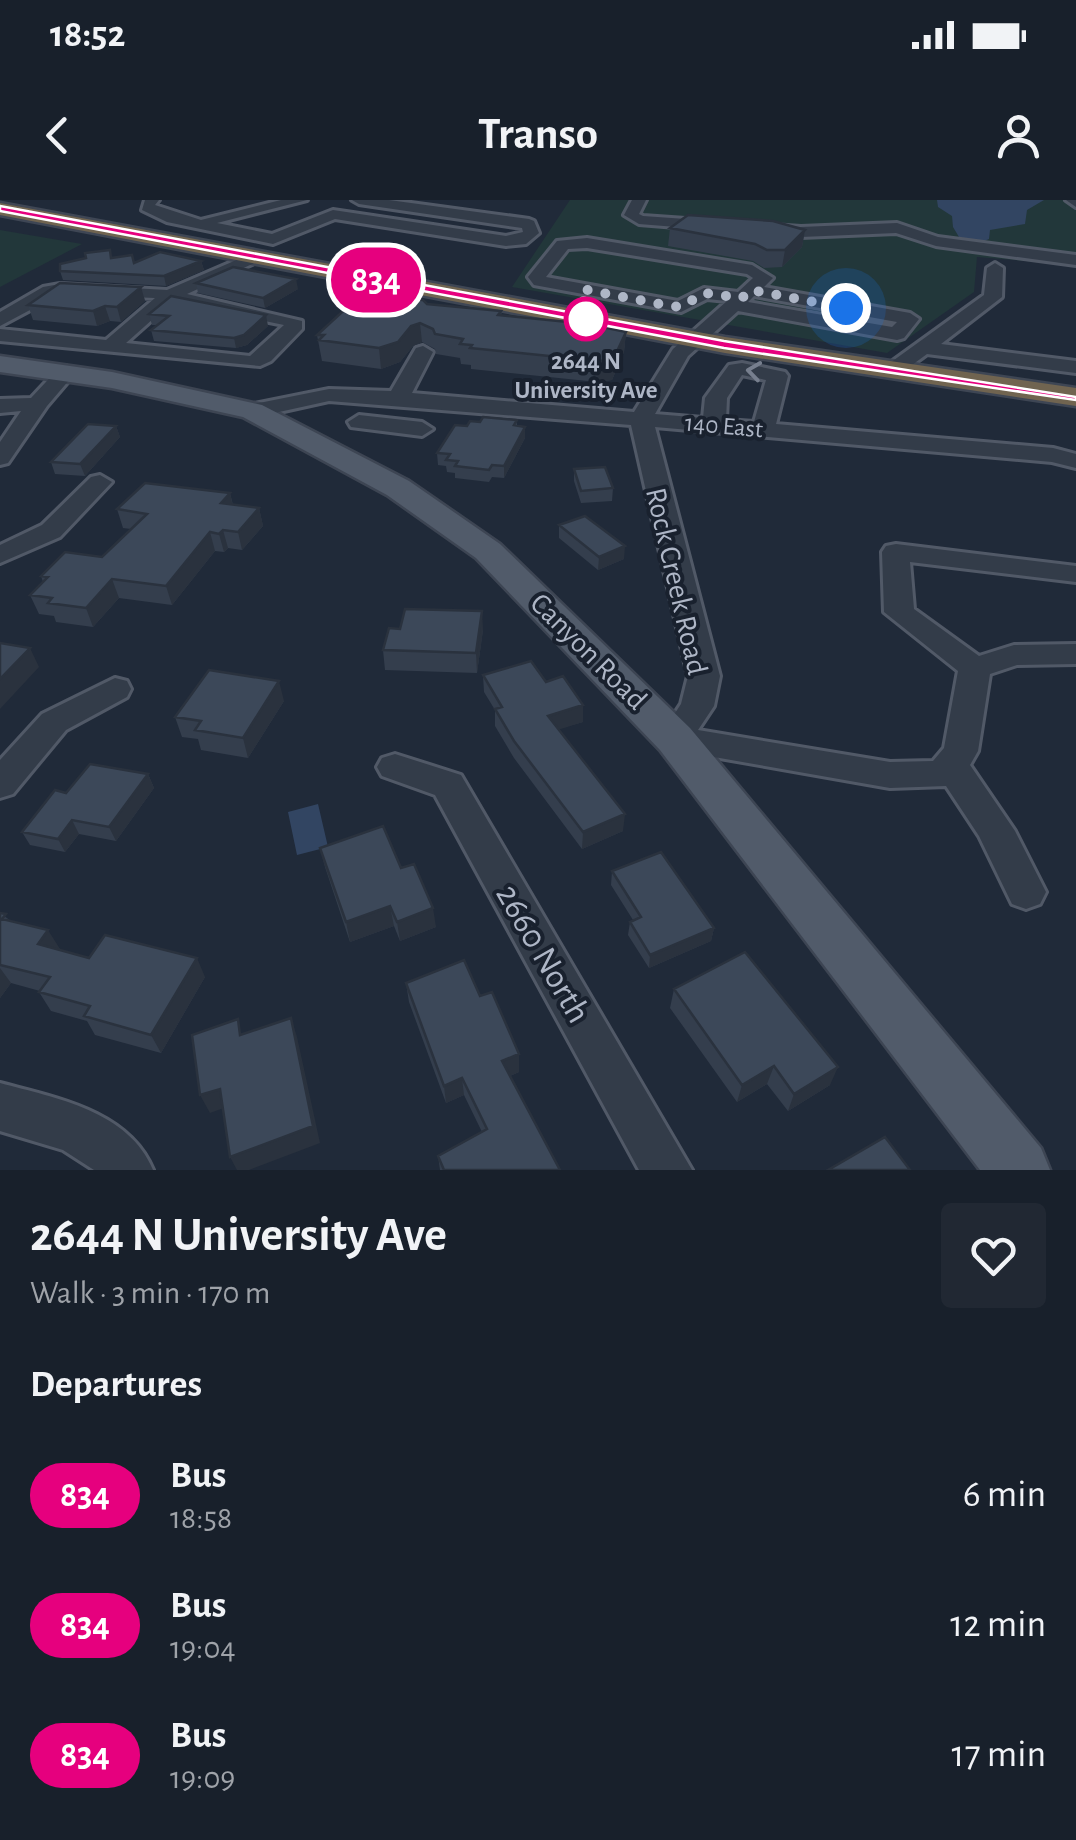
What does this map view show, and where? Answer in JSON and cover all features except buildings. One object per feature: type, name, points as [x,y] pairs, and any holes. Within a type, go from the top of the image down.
[{"type":"highway","points":[[0,209],[697,340],[890,372],[1076,396]]},
{"type":"main road","name":"Canyon Road","points":[[0,364],[95,369],[252,411],[398,488],[488,551],[676,739],[766,858],[1019,1170]]},
{"type":"street","points":[[152,200],[147,207],[194,224],[273,239]]},
{"type":"street","points":[[194,224],[300,200]]},
{"type":"street","points":[[95,369],[168,296],[273,239],[333,214],[506,241],[520,241],[531,233],[528,224],[359,200]]},
{"type":"street","points":[[639,200],[631,215],[656,221],[802,232],[852,230],[897,221],[922,238],[1076,260]]},
{"type":"street","points":[[852,230],[877,214]]},
{"type":"street","points":[[635,234],[656,221]]},
{"type":"street","points":[[907,248],[922,238]]},
{"type":"street","points":[[641,418],[680,354],[697,340],[742,297],[764,278],[752,270],[573,242],[563,244],[537,277],[670,306],[681,307],[704,293],[742,297],[910,320],[897,334],[742,297]]},
{"type":"street","points":[[890,372],[993,297],[996,268]]},
{"type":"street","points":[[0,320],[49,290],[60,289],[141,291],[290,320],[295,325],[264,357],[253,362],[148,349],[95,369],[34,404],[0,406]]},
{"type":"street","points":[[0,334],[95,369],[148,349]]},
{"type":"street","points":[[922,348],[1076,367]]},
{"type":"street","points":[[398,398],[423,352]]},
{"type":"street","points":[[714,424],[716,398],[736,369],[742,368],[778,376],[764,428]]},
{"type":"street","points":[[514,408],[524,386]]},
{"type":"street","name":"140 East","points":[[252,411],[329,394],[398,398],[1048,454],[1076,462]]},
{"type":"street","points":[[360,422],[416,437],[440,402]]},
{"type":"street","points":[[0,458],[30,421],[34,404]]},
{"type":"street","name":"Rock Creek Road","points":[[641,418],[704,676],[697,706],[676,739]]},
{"type":"street","points":[[1041,430],[1048,454]]},
{"type":"street","points":[[0,570],[0,558],[50,531],[100,482]]},
{"type":"street","points":[[975,668],[899,612],[896,552],[1076,574]]},
{"type":"street","points":[[975,668],[1014,656],[1076,654]]},
{"type":"street","points":[[676,739],[890,775],[942,774],[961,751],[975,668]]},
{"type":"street","points":[[0,784],[54,722],[115,689]]},
{"type":"street","points":[[950,765],[984,809],[1026,892]]},
{"type":"street","name":"2660 North","points":[[395,767],[448,784],[667,1170]]},
{"type":"street","points":[[0,1107],[82,1131],[117,1155],[128,1170]]},
{"type":"green space","points":[[570,200],[1076,200],[1076,265],[977,257],[974,292],[887,353],[512,287]]},
{"type":"green space","points":[[0,230],[82,244],[0,287]]},
{"type":"water","points":[[937,200],[1044,200],[1027,210],[1025,224],[990,230],[989,239],[982,242],[959,237],[952,216],[938,207]]},
{"type":"water","points":[[318,804],[328,847],[297,855],[288,812]]},
{"type":"bus line","name":"834","points":[[0,209],[724,345],[1076,397]]},
{"type":"place","name":"2644 N University Ave","points":[[586,319]]},
{"type":"route","points":[[586,319],[582,289],[681,307],[704,293],[742,298],[751,290],[846,308]]}]
